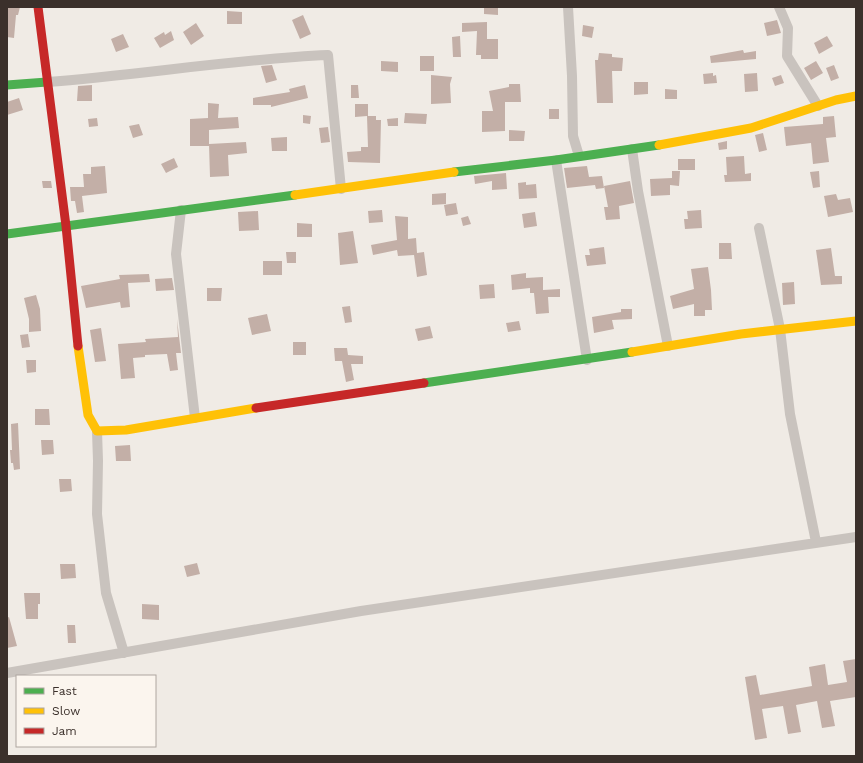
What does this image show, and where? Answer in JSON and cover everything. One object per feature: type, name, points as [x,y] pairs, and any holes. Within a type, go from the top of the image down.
[{"type":"street","points":[[38,7],[66,226],[74,317],[88,415],[97,431],[98,514],[106,593],[124,653]]},
{"type":"street","points":[[568,7],[572,76],[573,136],[579,156]]},
{"type":"street","points":[[779,7],[788,28],[787,56],[818,106]]},
{"type":"street","points":[[7,85],[136,74],[255,59],[328,55],[341,189]]},
{"type":"street","points":[[7,234],[675,143],[750,128],[818,106],[856,96]]},
{"type":"street","points":[[632,149],[638,191],[668,346]]},
{"type":"street","points":[[556,160],[587,360]]},
{"type":"street","points":[[181,210],[176,254],[195,418]]},
{"type":"street","points":[[759,228],[780,329],[790,414],[816,542]]},
{"type":"street","points":[[97,431],[106,432],[126,430],[195,418],[587,360],[780,329],[856,321]]},
{"type":"street","points":[[7,673],[361,611],[598,577],[856,537]]},
{"type":"building","points":[[7,7],[20,7],[18,15],[16,15],[14,38],[7,37]]},
{"type":"building","points":[[484,7],[498,7],[498,15],[484,14]]},
{"type":"building","points":[[227,11],[242,12],[242,24],[227,24]]},
{"type":"building","points":[[303,15],[311,34],[300,39],[292,20]]},
{"type":"building","points":[[777,20],[781,33],[767,36],[764,23]]},
{"type":"building","points":[[487,22],[487,39],[498,39],[498,59],[481,59],[481,55],[476,55],[477,31],[462,32],[462,23]]},
{"type":"building","points":[[196,23],[204,36],[191,45],[183,32]]},
{"type":"building","points":[[583,25],[594,27],[592,38],[582,36]]},
{"type":"building","points":[[171,31],[174,40],[160,48],[154,38],[164,32],[165,35]]},
{"type":"building","points":[[123,34],[129,47],[116,52],[111,39]]},
{"type":"building","points":[[460,36],[461,57],[453,57],[452,37]]},
{"type":"building","points":[[827,36],[833,46],[819,54],[814,43]]},
{"type":"building","points":[[743,50],[744,53],[756,51],[756,59],[711,63],[710,56]]},
{"type":"building","points":[[599,53],[612,54],[612,57],[623,58],[622,71],[612,71],[613,103],[597,103],[595,60],[598,60]]},
{"type":"building","points":[[420,56],[434,56],[434,71],[420,71]]},
{"type":"building","points":[[381,61],[398,62],[398,72],[381,71]]},
{"type":"building","points":[[816,61],[823,73],[811,80],[804,68]]},
{"type":"building","points":[[272,65],[277,80],[266,83],[261,66]]},
{"type":"building","points":[[834,65],[839,78],[831,81],[826,68]]},
{"type":"building","points":[[713,73],[713,76],[716,75],[717,83],[704,84],[703,74]]},
{"type":"building","points":[[757,73],[758,91],[745,92],[744,74]]},
{"type":"building","points":[[431,75],[452,77],[450,84],[451,103],[431,104]]},
{"type":"building","points":[[781,75],[784,83],[775,86],[772,78]]},
{"type":"building","points":[[634,82],[648,82],[648,94],[634,95]]},
{"type":"building","points":[[509,84],[520,84],[521,102],[505,102],[505,131],[482,132],[482,111],[493,111],[489,91],[509,87]]},
{"type":"building","points":[[92,85],[92,101],[77,101],[78,86]]},
{"type":"building","points":[[305,85],[308,98],[271,107],[271,105],[253,105],[253,98],[290,92],[289,89]]},
{"type":"building","points":[[351,85],[358,85],[359,98],[351,98]]},
{"type":"building","points":[[665,89],[677,90],[677,99],[665,99]]},
{"type":"building","points":[[19,98],[23,110],[7,115],[7,102]]},
{"type":"building","points":[[208,103],[219,104],[218,118],[238,117],[239,128],[209,130],[209,146],[190,146],[190,119],[208,118]]},
{"type":"building","points":[[355,104],[368,104],[368,116],[376,116],[376,120],[381,120],[380,163],[348,162],[347,152],[361,151],[361,147],[368,147],[367,116],[355,117]]},
{"type":"building","points":[[549,109],[559,109],[559,119],[549,119]]},
{"type":"building","points":[[405,113],[427,114],[426,124],[404,123]]},
{"type":"building","points":[[303,115],[311,116],[310,124],[303,123]]},
{"type":"building","points":[[834,116],[836,137],[826,138],[829,162],[813,164],[811,143],[786,146],[784,127],[823,124],[823,117]]},
{"type":"building","points":[[97,118],[98,126],[89,127],[88,119]]},
{"type":"building","points":[[398,118],[398,126],[388,126],[387,119]]},
{"type":"building","points":[[139,124],[143,135],[133,138],[129,126]]},
{"type":"building","points":[[328,127],[330,142],[321,143],[319,128]]},
{"type":"building","points":[[509,130],[525,131],[524,141],[509,141]]},
{"type":"building","points":[[763,133],[767,150],[759,152],[755,135]]},
{"type":"building","points":[[287,137],[287,151],[272,151],[271,138]]},
{"type":"building","points":[[727,141],[727,149],[719,150],[718,143]]},
{"type":"building","points":[[246,142],[247,153],[228,155],[229,176],[210,177],[209,144]]},
{"type":"building","points":[[744,156],[745,174],[751,173],[751,181],[725,182],[724,175],[727,175],[726,157]]},
{"type":"building","points":[[174,158],[178,167],[166,173],[161,164]]},
{"type":"building","points":[[678,159],[695,159],[695,170],[678,170]]},
{"type":"building","points":[[105,166],[107,193],[82,196],[84,212],[77,213],[75,201],[71,201],[70,187],[84,187],[83,174],[91,174],[91,167]]},
{"type":"building","points":[[587,166],[589,177],[602,176],[604,188],[596,189],[595,185],[567,188],[564,168]]},
{"type":"building","points":[[672,171],[680,171],[679,186],[670,185],[670,195],[651,196],[650,179],[672,178]]},
{"type":"building","points":[[819,171],[820,187],[813,188],[810,172]]},
{"type":"building","points":[[506,173],[507,189],[492,190],[492,181],[475,184],[474,176]]},
{"type":"building","points":[[42,181],[51,181],[52,188],[43,188]]},
{"type":"building","points":[[630,181],[634,203],[619,206],[620,219],[606,220],[604,207],[608,207],[604,186]]},
{"type":"building","points":[[526,182],[526,185],[536,184],[537,198],[519,199],[518,183]]},
{"type":"building","points":[[446,193],[446,204],[432,205],[432,194]]},
{"type":"building","points":[[836,194],[838,200],[850,198],[853,212],[828,217],[824,196]]},
{"type":"building","points":[[456,203],[458,214],[446,216],[444,205]]},
{"type":"building","points":[[382,210],[383,222],[369,223],[368,211]]},
{"type":"building","points":[[701,210],[702,228],[685,229],[684,219],[688,219],[687,211]]},
{"type":"building","points":[[258,211],[259,230],[239,231],[238,212]]},
{"type":"building","points":[[535,212],[537,226],[524,228],[522,214]]},
{"type":"building","points":[[395,216],[408,217],[408,239],[416,238],[417,253],[424,252],[427,275],[417,277],[414,255],[398,256],[397,250],[373,255],[371,245],[397,240]]},
{"type":"building","points":[[468,216],[471,224],[463,226],[461,218]]},
{"type":"building","points":[[297,223],[312,224],[312,237],[297,237]]},
{"type":"building","points":[[353,231],[358,263],[340,265],[338,233]]},
{"type":"building","points":[[719,243],[731,243],[732,259],[719,259]]},
{"type":"building","points":[[604,247],[606,264],[587,266],[585,255],[590,255],[589,249]]},
{"type":"building","points":[[831,248],[835,276],[842,276],[842,284],[821,285],[816,250]]},
{"type":"building","points":[[286,252],[296,252],[296,263],[287,263]]},
{"type":"building","points":[[263,261],[282,261],[282,275],[263,275]]},
{"type":"building","points":[[708,267],[712,310],[705,310],[705,316],[694,316],[694,304],[673,309],[670,296],[694,289],[691,269]]},
{"type":"building","points":[[526,273],[526,278],[543,277],[543,290],[560,289],[560,297],[548,297],[549,313],[536,314],[534,293],[530,293],[530,288],[512,290],[511,275]]},
{"type":"building","points":[[149,274],[150,282],[128,283],[130,307],[121,308],[120,302],[86,308],[81,286],[120,279],[119,275]]},
{"type":"building","points":[[172,278],[174,290],[156,291],[155,279]]},
{"type":"building","points":[[794,282],[795,304],[783,305],[782,283]]},
{"type":"building","points":[[494,284],[495,298],[480,299],[479,285]]},
{"type":"building","points":[[207,288],[222,288],[221,301],[207,301]]},
{"type":"building","points":[[36,295],[40,309],[41,331],[29,332],[29,319],[24,298]]},
{"type":"building","points":[[350,306],[352,322],[345,323],[342,307]]},
{"type":"building","points":[[621,309],[632,309],[632,319],[612,320],[614,329],[594,333],[592,317],[621,312]]},
{"type":"building","points":[[267,314],[271,331],[252,335],[248,318]]},
{"type":"building","points":[[177,319],[181,353],[176,353],[178,370],[170,371],[167,354],[145,355],[145,357],[133,358],[135,378],[121,379],[118,344],[146,342],[145,339],[178,337]]},
{"type":"building","points":[[519,321],[521,330],[508,332],[506,323]]},
{"type":"building","points":[[430,326],[433,338],[418,341],[415,329]]},
{"type":"building","points":[[101,328],[106,361],[95,362],[90,330]]},
{"type":"building","points":[[28,334],[30,347],[22,348],[20,335]]},
{"type":"building","points":[[293,342],[306,342],[306,355],[293,355]]},
{"type":"building","points":[[334,348],[347,348],[348,355],[363,356],[363,364],[351,364],[354,380],[346,382],[342,361],[335,361]]},
{"type":"building","points":[[26,360],[36,360],[36,372],[27,373]]},
{"type":"building","points":[[35,409],[49,409],[50,425],[35,425]]},
{"type":"building","points":[[18,423],[20,469],[14,470],[13,463],[11,463],[10,450],[12,450],[11,424]]},
{"type":"building","points":[[41,440],[53,440],[54,454],[42,455]]},
{"type":"building","points":[[130,445],[131,461],[116,461],[115,446]]},
{"type":"building","points":[[59,479],[71,479],[72,491],[60,492]]},
{"type":"building","points":[[197,563],[200,574],[187,577],[184,566]]},
{"type":"building","points":[[60,564],[75,564],[76,578],[61,579]]},
{"type":"building","points":[[24,593],[40,593],[38,619],[26,619]]},
{"type":"building","points":[[142,604],[159,605],[159,620],[142,619]]},
{"type":"building","points":[[9,617],[17,646],[7,648],[7,618]]},
{"type":"building","points":[[67,625],[75,625],[76,643],[68,643]]},
{"type":"building","points":[[856,659],[856,697],[830,701],[835,726],[822,728],[817,701],[796,705],[801,732],[788,734],[783,706],[762,709],[767,738],[755,740],[745,677],[756,675],[760,695],[812,686],[809,667],[825,664],[828,685],[847,682],[843,661]]},
{"type":"traffic: fast","points":[[7,85],[47,82]]},
{"type":"traffic: fast","points":[[454,172],[556,160],[659,145]]},
{"type":"traffic: fast","points":[[7,234],[295,195]]},
{"type":"traffic: fast","points":[[424,383],[632,352]]},
{"type":"traffic: slow","points":[[659,145],[751,128],[836,100],[856,96]]},
{"type":"traffic: slow","points":[[295,195],[454,172]]},
{"type":"traffic: slow","points":[[632,352],[741,334],[856,321]]},
{"type":"traffic: slow","points":[[78,346],[88,415],[97,431],[126,430],[256,408]]},
{"type":"traffic: jam","points":[[38,7],[66,226],[78,346]]},
{"type":"traffic: jam","points":[[256,408],[424,383]]}]
